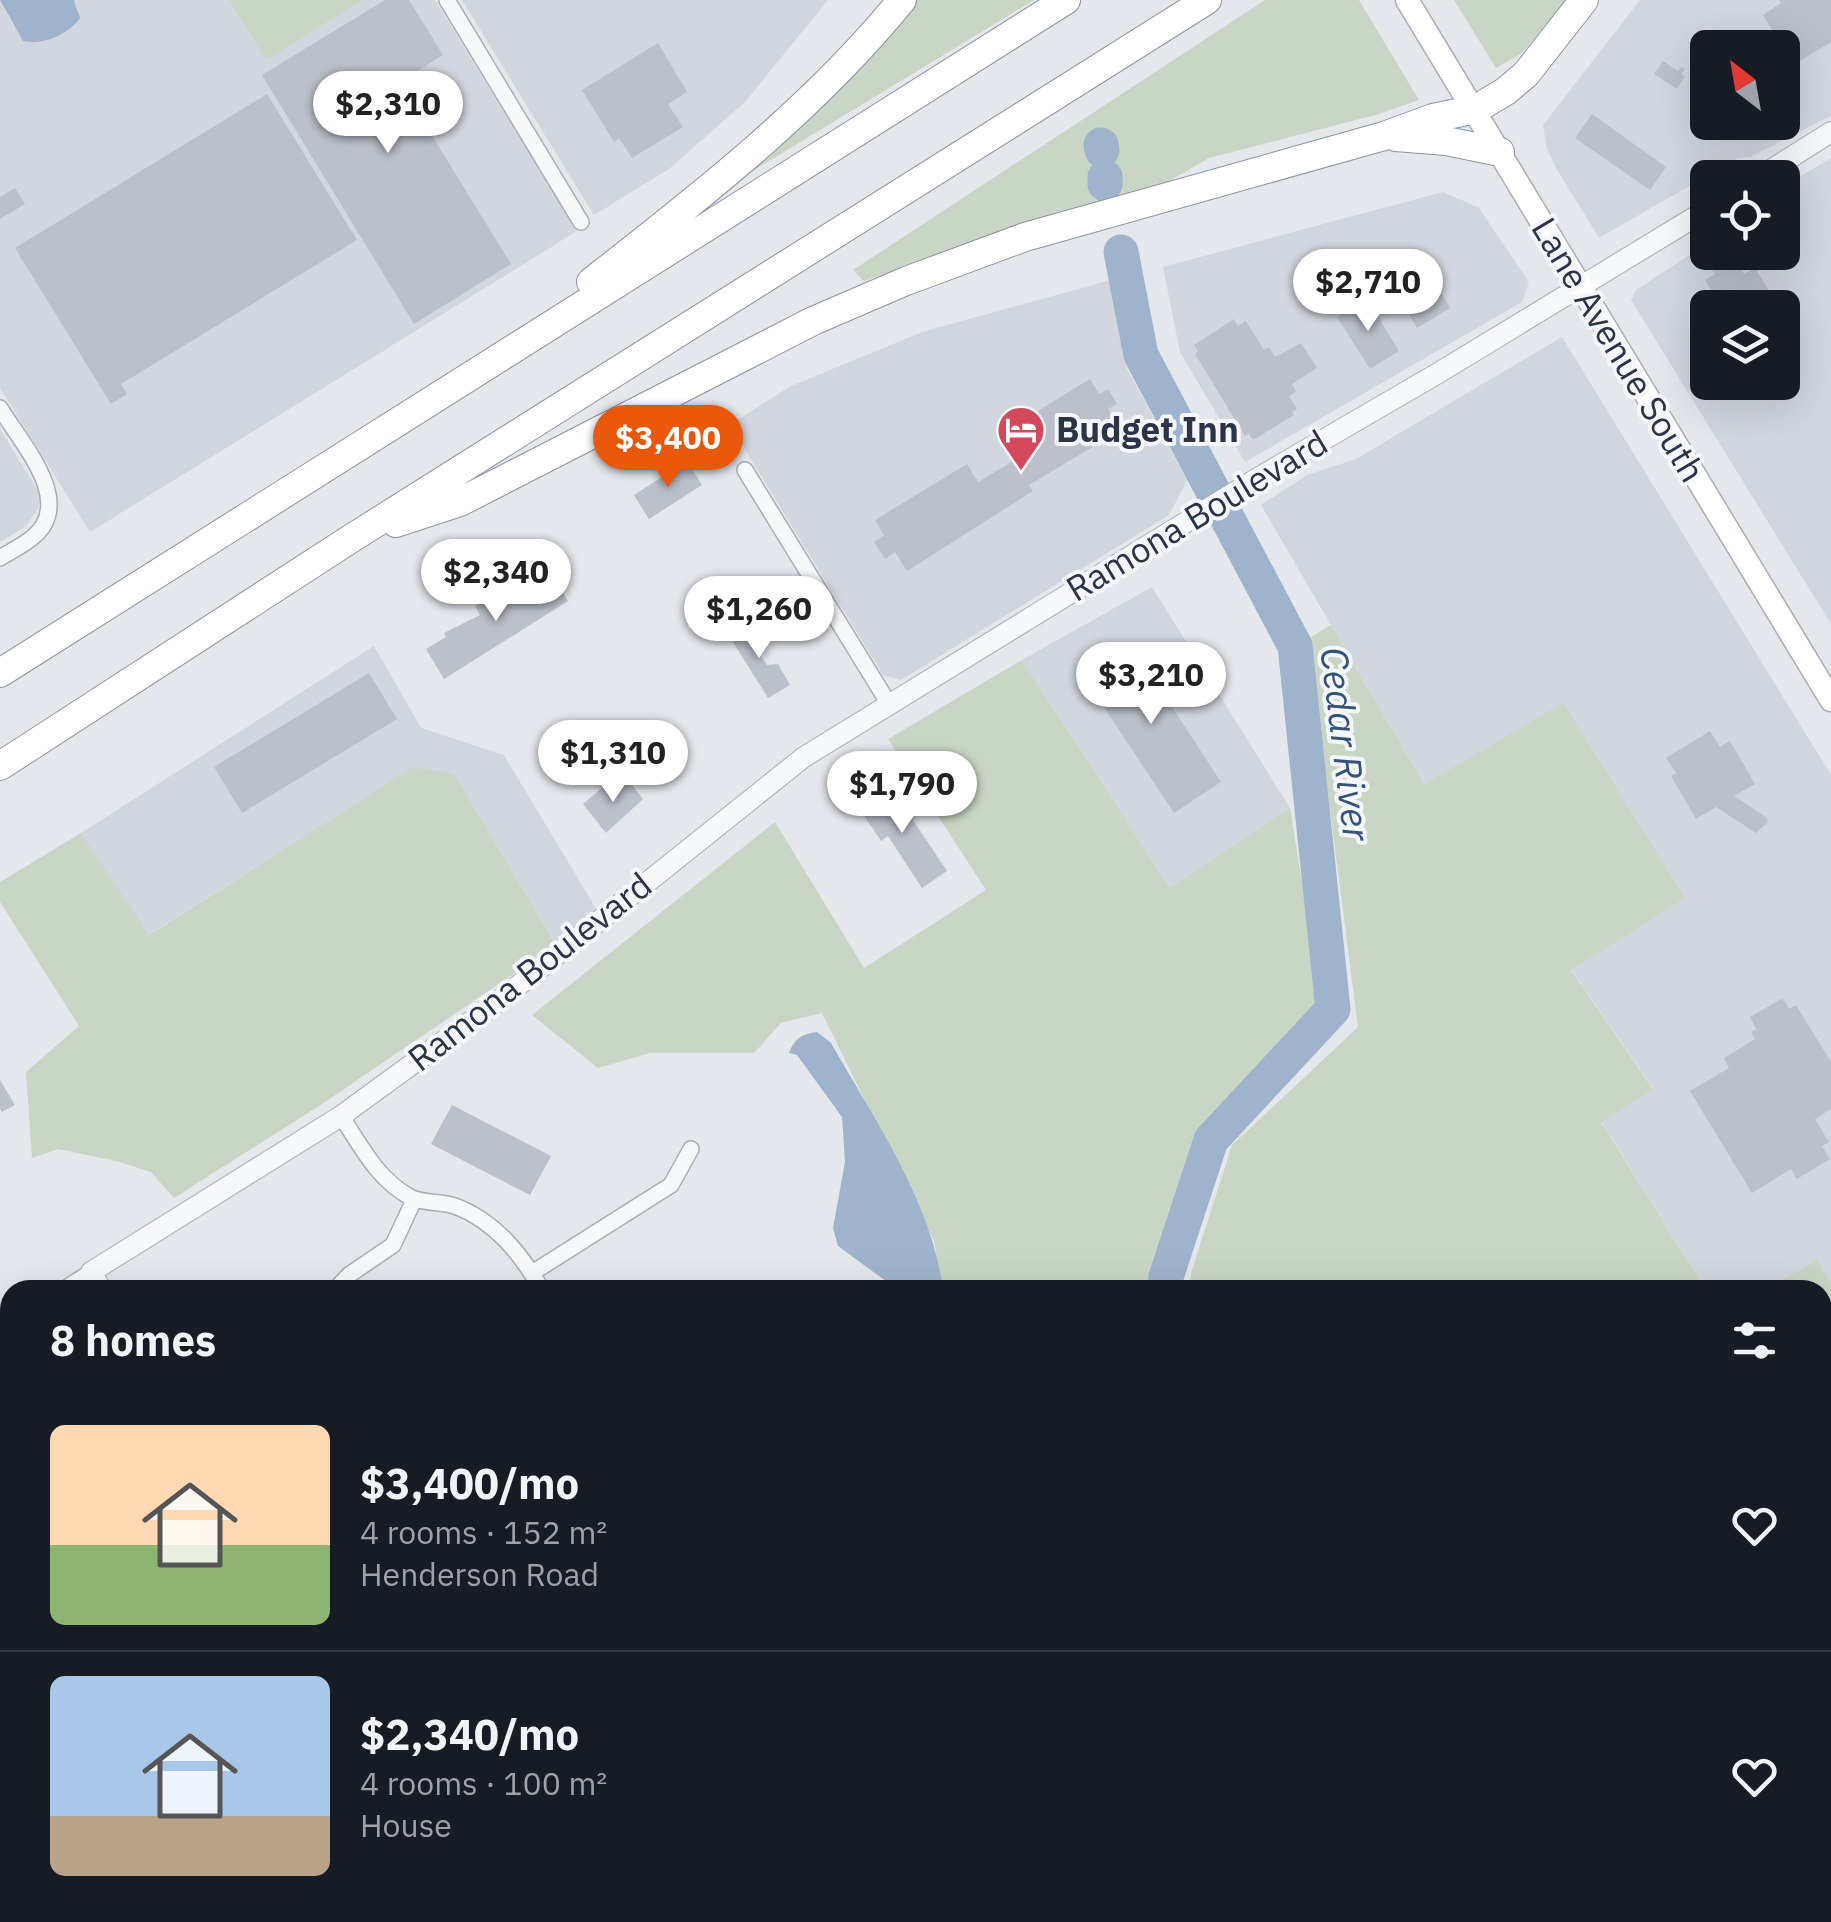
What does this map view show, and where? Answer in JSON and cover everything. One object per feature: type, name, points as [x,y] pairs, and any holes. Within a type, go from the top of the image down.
[{"type":"highway","points":[[472,375],[758,146],[832,76],[902,0]]},
{"type":"highway","points":[[0,673],[1066,0]]},
{"type":"highway","points":[[0,766],[352,538],[1207,0]]},
{"type":"highway","points":[[352,538],[460,502],[814,322],[906,281],[1025,237],[1384,136],[1433,118],[1476,109],[1526,74],[1584,0]]},
{"type":"highway","points":[[1384,136],[1446,141],[1500,152]]},
{"type":"main road","name":"Lane Avenue South","points":[[1407,0],[1831,700]]},
{"type":"street","points":[[447,0],[581,222]]},
{"type":"street","points":[[1787,160],[1831,132]]},
{"type":"street","name":"Ramona Boulevard","points":[[98,1280],[341,1116],[560,954],[758,791],[888,704],[1690,220]]},
{"type":"street","points":[[0,408],[51,491],[50,514],[36,535],[0,558]]},
{"type":"street","points":[[744,470],[888,704]]},
{"type":"street","points":[[341,1116],[375,1170],[414,1200],[450,1204],[478,1216],[506,1239],[536,1280]]},
{"type":"street","points":[[532,1273],[670,1184],[691,1149]]},
{"type":"street","points":[[344,1280],[393,1245],[414,1200]]},
{"type":"shaded area","points":[[0,0],[14,27],[79,12],[74,0],[229,0],[267,59],[363,0],[435,0],[577,231],[90,532],[0,388]]},
{"type":"shaded area","points":[[462,0],[828,0],[745,102],[669,169],[594,215]]},
{"type":"shaded area","points":[[1640,0],[1831,0],[1831,116],[1800,132],[1800,30],[1690,30],[1690,140],[1784,140],[1750,157],[1690,160],[1690,186],[1599,238],[1547,149],[1543,125]]},
{"type":"shaded area","points":[[1831,158],[1831,624],[1693,400],[1800,400],[1800,290],[1690,290],[1690,396],[1631,300],[1636,290],[1690,255],[1690,270],[1800,270],[1800,177]]},
{"type":"shaded area","points":[[1443,192],[1479,208],[1529,282],[1522,302],[1245,462],[1180,352],[1163,267]]},
{"type":"shaded area","points":[[1111,280],[1127,369],[1187,480],[1169,515],[901,680],[883,675],[730,425],[789,387],[922,332]]},
{"type":"shaded area","points":[[1562,337],[1831,775],[1831,1280],[1817,1259],[1782,1280],[1700,1280],[1601,1121],[1653,1088],[1571,969],[1562,704],[1424,784],[1261,505],[1307,475],[1356,459]]},
{"type":"shaded area","points":[[0,429],[41,496],[38,509],[26,526],[0,542]]},
{"type":"shaded area","points":[[1152,587],[1290,808],[1170,888],[1022,660]]},
{"type":"shaded area","points":[[374,646],[421,728],[504,755],[598,912],[556,945],[454,775],[414,767],[148,935],[81,833]]},
{"type":"green space","points":[[229,0],[363,0],[266,60]]},
{"type":"green space","points":[[912,0],[1034,0],[741,178]]},
{"type":"green space","points":[[1265,0],[1359,0],[1419,100],[1209,158],[1143,196],[951,251],[864,281],[853,270]]},
{"type":"green space","points":[[1454,0],[1568,0],[1522,53],[1496,68]]},
{"type":"green space","points":[[1331,625],[1424,784],[1563,703],[1685,898],[1571,970],[1653,1089],[1601,1122],[1700,1280],[1190,1280],[1232,1145],[1358,1027],[1308,639]]},
{"type":"green space","points":[[1022,660],[1170,888],[1290,808],[1321,1001],[1202,1134],[1155,1280],[941,1280],[934,1241],[822,1013],[781,1023],[754,1053],[650,1053],[598,1068],[532,1015],[775,822],[864,968],[986,890],[888,739]]},
{"type":"green space","points":[[413,767],[454,774],[556,945],[325,1102],[174,1198],[151,1172],[116,1161],[58,1149],[32,1158],[26,1072],[79,1026],[0,902],[0,882],[81,833],[149,935]]},
{"type":"green space","points":[[1817,1259],[1829,1280],[1782,1280]]},
{"type":"water","points":[[0,0],[74,0],[80,18],[54,37],[23,41]]},
{"type":"water","points":[[817,1032],[831,1043],[899,1162],[927,1226],[941,1280],[884,1280],[838,1246],[833,1228],[845,1162],[842,1117],[797,1055],[789,1053],[807,1034]]},
{"type":"building","points":[[385,0],[409,0],[443,55],[399,82],[511,264],[414,324],[262,75]]},
{"type":"building","points":[[1779,0],[1831,0],[1831,42],[1800,61],[1800,30],[1772,30],[1763,15],[1781,3]]},
{"type":"building","points":[[658,43],[687,92],[668,104],[683,127],[632,158],[619,138],[614,142],[582,90]]},
{"type":"building","points":[[1663,61],[1678,71],[1681,67],[1685,69],[1677,89],[1654,74]]},
{"type":"building","points":[[267,94],[357,240],[121,384],[127,394],[111,404],[15,248]]},
{"type":"building","points":[[1592,114],[1666,167],[1650,190],[1575,138]]},
{"type":"building","points":[[15,188],[25,204],[0,219],[0,197]]},
{"type":"building","points":[[1416,250],[1450,308],[1417,328],[1383,270]]},
{"type":"building","points":[[1712,270],[1741,270],[1744,274],[1756,270],[1769,290],[1711,290],[1705,280],[1715,274]]},
{"type":"building","points":[[1367,299],[1399,351],[1370,369],[1337,317]]},
{"type":"building","points":[[1234,319],[1238,326],[1246,321],[1264,350],[1269,347],[1275,357],[1301,343],[1317,368],[1292,384],[1296,391],[1289,396],[1297,409],[1292,412],[1294,415],[1253,440],[1249,434],[1245,436],[1195,354],[1198,351],[1194,345]]},
{"type":"building","name":"Budget Inn","points":[[1090,379],[1099,394],[1108,389],[1117,404],[1108,409],[1121,430],[1029,485],[1033,491],[907,571],[895,552],[885,559],[874,542],[884,536],[875,520],[967,464],[978,482],[1013,461],[997,436]]},
{"type":"building","points":[[687,461],[702,485],[649,519],[634,495]]},
{"type":"building","points":[[549,571],[568,601],[444,679],[426,649],[446,637],[444,633],[480,615],[475,606],[494,594],[499,603],[515,589]]},
{"type":"building","points":[[743,624],[748,633],[755,629],[767,648],[759,653],[767,665],[778,664],[790,685],[768,698],[733,642],[736,641],[731,631]]},
{"type":"building","points":[[1119,642],[1133,662],[1140,658],[1221,782],[1174,813],[1092,689],[1096,686],[1083,665]]},
{"type":"building","points":[[369,673],[397,719],[242,813],[214,767]]},
{"type":"building","points":[[1710,731],[1720,747],[1730,741],[1755,784],[1734,796],[1766,817],[1768,822],[1756,833],[1716,807],[1696,819],[1671,776],[1676,773],[1666,758]]},
{"type":"building","points":[[628,780],[643,799],[606,833],[583,804],[603,787],[610,796]]},
{"type":"building","points":[[875,783],[902,823],[911,817],[947,871],[922,888],[888,836],[881,841],[857,805],[865,800],[860,793]]},
{"type":"building","points":[[1783,998],[1789,1009],[1796,1005],[1831,1062],[1831,1109],[1815,1119],[1829,1142],[1822,1146],[1830,1159],[1797,1179],[1791,1169],[1752,1193],[1690,1091],[1729,1068],[1724,1058],[1755,1039],[1751,1032],[1756,1029],[1750,1017]]},
{"type":"building","points":[[0,1080],[15,1105],[2,1112],[0,1109]]},
{"type":"building","points":[[452,1105],[551,1156],[530,1195],[431,1144]]},
{"type":"waterway","name":"Cedar River","points":[[1101,145],[1102,150]]},
{"type":"waterway","name":"Cedar River","points":[[1105,177],[1105,184]]},
{"type":"waterway","name":"Cedar River","points":[[1121,252],[1141,355],[1295,646],[1333,1009],[1211,1140],[1166,1280]]},
{"type":"place","name":"Budget Inn","points":[[1021,472]]}]
